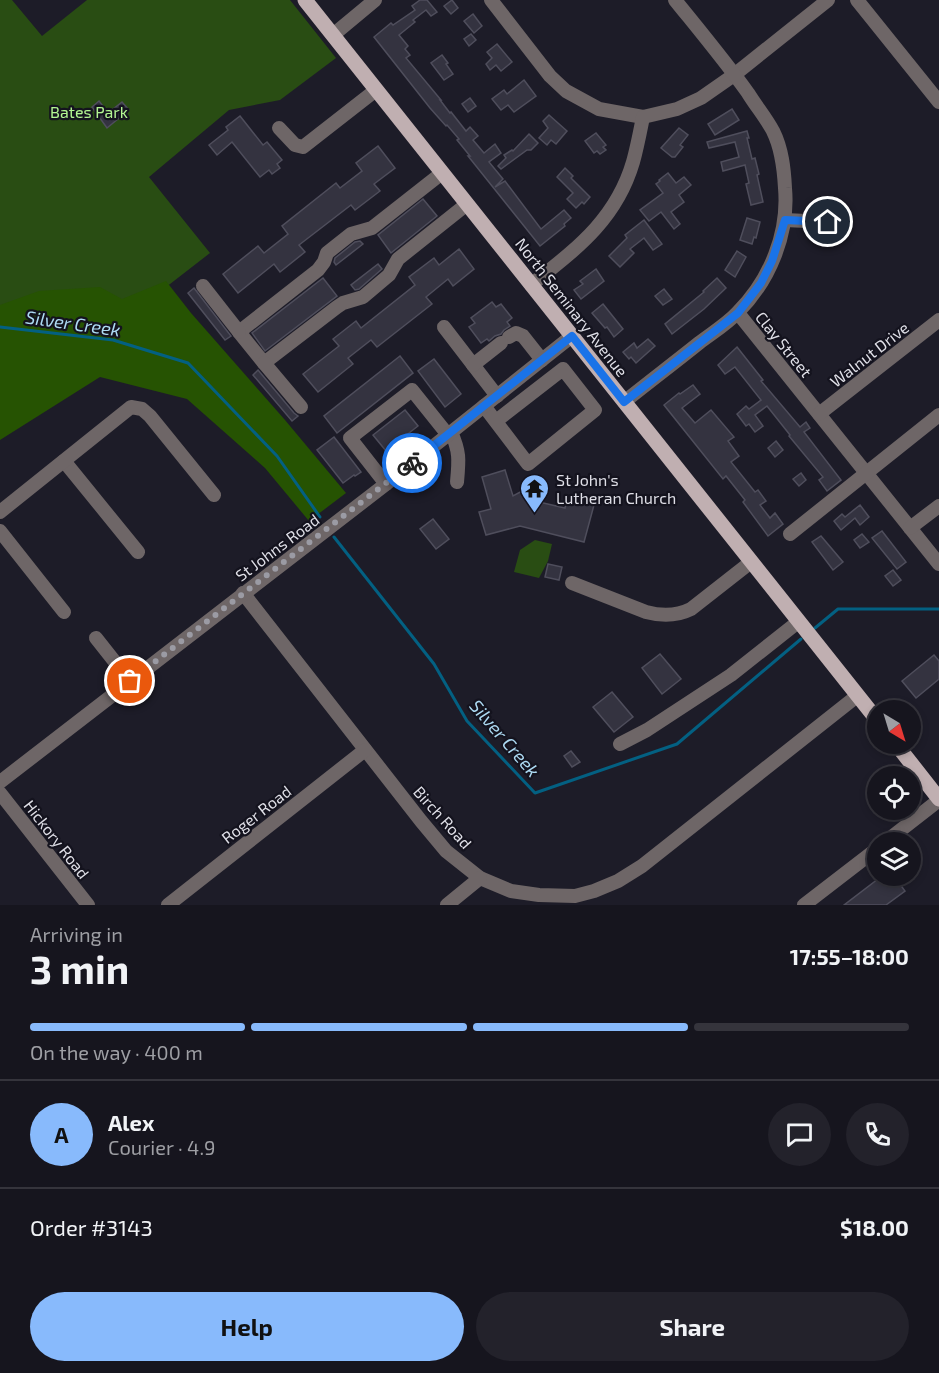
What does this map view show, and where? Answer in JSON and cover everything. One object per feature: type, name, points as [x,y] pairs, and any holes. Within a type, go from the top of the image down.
[{"type":"main road","name":"North Seminary Avenue","points":[[305,0],[867,708]]},
{"type":"main road","points":[[904,754],[939,800]]},
{"type":"street","points":[[333,35],[375,0]]},
{"type":"street","points":[[491,0],[550,75],[566,91],[599,109],[643,117],[677,109],[701,98],[734,75],[828,0]]},
{"type":"street","name":"Clay Street","points":[[675,0],[764,116],[780,147],[786,199],[785,220],[772,261],[761,283],[738,313],[939,564]]},
{"type":"street","points":[[857,0],[939,102]]},
{"type":"street","points":[[279,128],[295,145],[303,147],[376,90]]},
{"type":"street","points":[[531,285],[590,236],[607,216],[622,190],[633,163],[643,117]]},
{"type":"street","points":[[239,332],[318,270],[327,253],[335,246],[351,234],[372,228],[442,173]]},
{"type":"street","points":[[264,363],[343,303],[363,297],[389,275],[398,259],[467,204]]},
{"type":"street","points":[[785,220],[828,222]]},
{"type":"street","points":[[203,286],[301,407]]},
{"type":"street","points":[[624,402],[738,313]]},
{"type":"street","name":"Walnut Drive","points":[[819,414],[939,320]]},
{"type":"street","points":[[444,327],[497,396]]},
{"type":"street","points":[[473,364],[516,333],[523,336],[551,378]]},
{"type":"street","name":"St Johns Road","points":[[0,782],[386,484],[572,336]]},
{"type":"street","points":[[484,406],[528,464],[595,410],[563,369],[496,421]]},
{"type":"street","points":[[386,484],[350,438],[412,390],[450,433],[458,446],[457,482]]},
{"type":"street","points":[[0,512],[131,407],[142,409],[150,416],[214,495]]},
{"type":"street","points":[[790,534],[939,415]]},
{"type":"street","points":[[64,461],[138,552]]},
{"type":"street","points":[[910,528],[939,506]]},
{"type":"street","points":[[0,531],[63,612]]},
{"type":"street","points":[[572,583],[646,612],[676,614],[691,609],[751,562]]},
{"type":"street","name":"Birch Road","points":[[243,593],[446,851],[480,878],[511,891],[575,901],[642,866],[857,696]]},
{"type":"street","points":[[620,744],[647,730],[731,675],[798,622]]},
{"type":"street","points":[[96,638],[130,681]]},
{"type":"street","name":"Roger Road","points":[[168,905],[365,750]]},
{"type":"street","name":"Hickory Road","points":[[0,793],[88,905]]},
{"type":"street","points":[[898,832],[939,800]]},
{"type":"street","points":[[804,905],[867,856]]},
{"type":"street","points":[[447,905],[480,878]]},
{"type":"green space","name":"Bates Park","points":[[0,0],[12,0],[42,36],[87,0],[290,0],[336,58],[280,100],[229,110],[149,177],[210,253],[0,416]]},
{"type":"green space","points":[[166,281],[346,493],[309,521],[265,468],[187,399],[100,377],[0,440],[0,305],[39,291],[100,287],[122,299]]},
{"type":"green space","points":[[535,540],[552,544],[548,561],[539,578],[514,572],[520,550]]},
{"type":"building","points":[[420,0],[427,0],[437,12],[431,16],[426,10],[399,35],[408,46],[405,49],[410,55],[406,58],[466,131],[470,127],[478,136],[473,140],[484,153],[495,144],[501,153],[489,162],[503,179],[495,187],[505,181],[541,229],[564,210],[571,218],[564,224],[565,226],[540,246],[468,156],[470,156],[457,140],[459,139],[430,108],[374,37],[391,23],[393,25],[415,10],[412,6]]},
{"type":"building","points":[[452,0],[458,8],[451,14],[444,6]]},
{"type":"building","points":[[473,14],[482,26],[474,33],[464,21]]},
{"type":"building","points":[[471,34],[476,40],[469,46],[464,39]]},
{"type":"building","points":[[497,44],[512,62],[501,71],[496,65],[490,70],[486,64],[492,58],[487,52]]},
{"type":"building","points":[[442,55],[453,74],[444,80],[431,63]]},
{"type":"building","points":[[524,80],[536,96],[514,112],[508,105],[501,110],[492,99],[504,90],[507,94]]},
{"type":"building","points":[[470,98],[476,106],[468,112],[462,104]]},
{"type":"building","points":[[99,101],[108,113],[122,102],[129,110],[107,128],[92,107]]},
{"type":"building","points":[[732,109],[739,120],[715,135],[708,124]]},
{"type":"building","points":[[549,115],[567,131],[556,144],[551,140],[547,145],[539,138],[548,128],[543,121]]},
{"type":"building","points":[[240,116],[263,145],[267,142],[282,160],[277,164],[280,168],[272,174],[269,170],[260,177],[232,142],[217,155],[209,145],[228,130],[226,127]]},
{"type":"building","points":[[679,128],[688,135],[680,145],[683,147],[675,157],[672,157],[661,148]]},
{"type":"building","points":[[747,131],[752,159],[755,158],[759,174],[757,175],[763,202],[751,205],[746,184],[749,183],[745,165],[723,171],[721,162],[739,157],[735,142],[709,148],[707,142]]},
{"type":"building","points":[[596,133],[606,145],[603,147],[606,150],[600,154],[597,151],[594,153],[585,141]]},
{"type":"building","points":[[529,134],[538,143],[501,169],[498,166],[506,158],[504,155],[513,151]]},
{"type":"building","points":[[378,146],[395,168],[374,184],[380,191],[355,210],[351,205],[299,245],[305,252],[280,272],[274,264],[238,293],[223,274],[258,246],[264,253],[288,234],[282,226],[336,183],[340,188],[362,171],[356,163]]},
{"type":"building","points":[[565,168],[573,176],[571,178],[590,197],[576,208],[567,199],[573,193],[557,177]]},
{"type":"building","points":[[668,173],[676,183],[684,177],[691,185],[679,195],[684,202],[671,212],[680,224],[674,229],[661,212],[649,221],[640,210],[663,193],[656,184]]},
{"type":"building","points":[[423,199],[437,216],[391,253],[378,235]]},
{"type":"building","points":[[747,218],[760,222],[752,244],[740,240]]},
{"type":"building","points":[[644,220],[662,244],[653,250],[644,238],[630,249],[634,253],[620,267],[609,256],[627,238],[625,235]]},
{"type":"building","points":[[360,241],[363,244],[336,265],[335,258],[355,242]]},
{"type":"building","points":[[459,249],[474,269],[453,286],[448,279],[426,297],[432,304],[377,347],[371,340],[348,358],[353,364],[318,392],[303,374],[339,346],[333,339],[356,321],[361,328],[415,285],[409,277],[434,258],[439,265]]},
{"type":"building","points":[[737,251],[746,257],[735,277],[725,270]]},
{"type":"building","points":[[378,264],[382,269],[355,290],[351,285]]},
{"type":"building","points":[[596,269],[604,281],[581,299],[574,290],[583,284],[580,281]]},
{"type":"building","points":[[323,278],[337,296],[265,351],[252,333]]},
{"type":"building","points":[[717,278],[726,288],[672,334],[665,324],[704,292]]},
{"type":"building","points":[[194,288],[231,336],[225,340],[188,293]]},
{"type":"building","points":[[664,289],[672,299],[663,305],[655,296]]},
{"type":"building","points":[[492,302],[496,307],[501,304],[512,318],[507,322],[510,326],[501,334],[481,343],[469,327],[475,323],[471,318]]},
{"type":"building","points":[[603,304],[623,329],[614,337],[592,313]]},
{"type":"building","points":[[648,339],[655,346],[636,363],[623,352],[634,343],[637,348]]},
{"type":"building","points":[[737,347],[763,380],[761,381],[800,427],[806,422],[810,428],[804,432],[841,480],[827,491],[819,480],[823,477],[767,406],[755,415],[763,426],[755,432],[749,424],[746,426],[737,414],[746,406],[749,409],[761,400],[735,367],[725,374],[718,365]]},
{"type":"building","points":[[400,356],[413,373],[337,433],[324,416]]},
{"type":"building","points":[[434,359],[461,394],[445,407],[418,371]]},
{"type":"building","points":[[258,370],[298,416],[292,421],[253,375]]},
{"type":"building","points":[[693,385],[700,394],[682,408],[695,423],[711,410],[734,437],[728,441],[739,456],[731,462],[755,492],[758,490],[766,501],[760,505],[770,518],[775,513],[783,524],[768,536],[743,502],[745,500],[726,476],[723,479],[664,405]]},
{"type":"building","points":[[405,410],[418,426],[386,451],[373,435]]},
{"type":"building","points":[[334,437],[361,472],[343,483],[317,450]]},
{"type":"building","points":[[776,441],[783,450],[775,457],[768,448]]},
{"type":"building","points":[[505,470],[513,496],[524,490],[527,494],[526,499],[565,508],[567,498],[594,505],[584,542],[520,526],[486,535],[479,512],[491,509],[482,477]]},
{"type":"building","points":[[801,473],[806,480],[799,486],[793,479]]},
{"type":"building","points":[[860,505],[869,517],[860,525],[855,518],[841,530],[834,521],[842,514],[845,517]]},
{"type":"building","points":[[433,519],[449,539],[436,549],[420,529]]},
{"type":"building","points":[[882,531],[906,562],[897,569],[872,538]]},
{"type":"building","points":[[862,534],[869,542],[860,548],[854,540]]},
{"type":"building","points":[[821,536],[843,562],[833,570],[812,542]]},
{"type":"building","points":[[548,564],[562,567],[559,580],[545,577]]},
{"type":"building","points":[[893,570],[901,580],[893,586],[885,576]]},
{"type":"building","points":[[660,654],[681,679],[662,694],[642,668]]},
{"type":"building","points":[[934,655],[939,661],[939,679],[916,698],[902,681]]},
{"type":"building","points":[[612,692],[633,717],[614,732],[593,707]]},
{"type":"building","points":[[571,751],[580,762],[572,767],[564,756]]},
{"type":"building","points":[[869,886],[901,886],[905,891],[886,905],[844,905]]},
{"type":"waterway","name":"Silver Creek","points":[[0,327],[113,340],[188,363],[277,456],[320,517]]},
{"type":"waterway","name":"Silver Creek","points":[[334,537],[434,664],[467,721],[535,793],[677,744],[801,639]]},
{"type":"waterway","name":"Silver Creek","points":[[815,628],[838,609],[939,609]]},
{"type":"way so far","points":[[130,681],[412,463]]},
{"type":"place","name":"St John's Lutheran Church","points":[[535,514]]},
{"type":"route","points":[[412,463],[572,336],[624,402],[738,313],[761,283],[780,241],[785,220],[828,222]]}]
